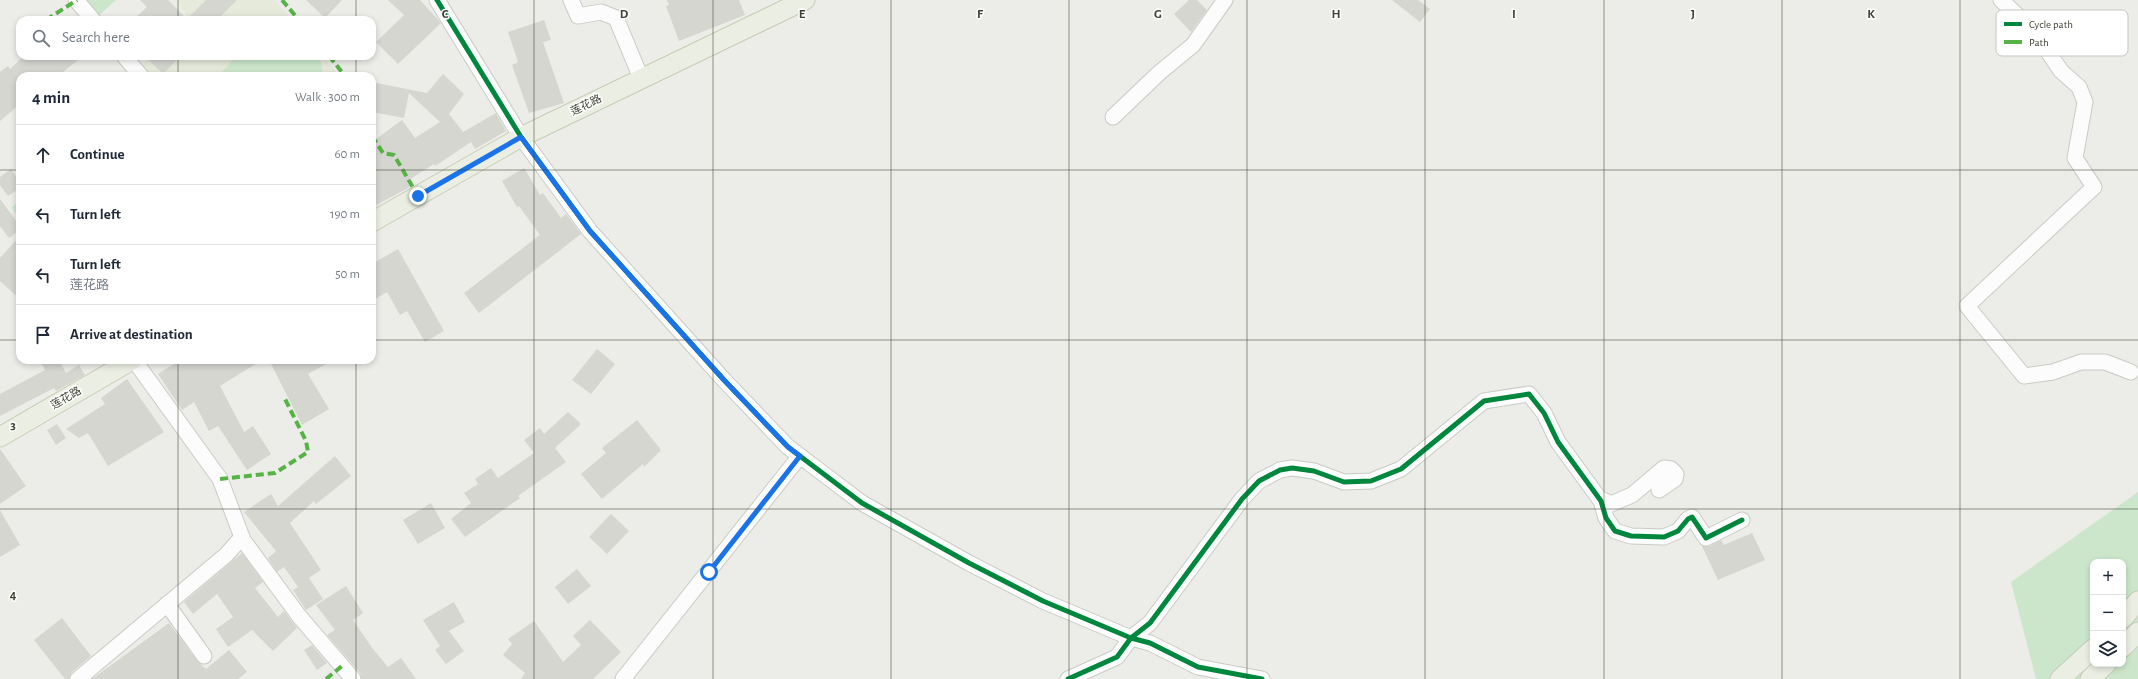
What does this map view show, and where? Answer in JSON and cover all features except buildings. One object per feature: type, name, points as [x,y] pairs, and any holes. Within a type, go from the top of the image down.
[{"type":"main road","name":"莲花路","points":[[376,220],[521,137],[805,0]]},
{"type":"main road","name":"莲花路","points":[[0,437],[126,364]]},
{"type":"main road","points":[[2126,615],[2138,602]]},
{"type":"main road","points":[[2126,644],[2138,632]]},
{"type":"main road","points":[[2060,679],[2090,652]]},
{"type":"main road","points":[[2090,679],[2103,667]]},
{"type":"street","points":[[76,0],[90,16]]},
{"type":"street","points":[[437,0],[521,137],[590,231],[724,380],[788,447],[862,503],[969,563],[1043,601],[1131,638],[1150,643],[1198,667],[1262,679]]},
{"type":"street","points":[[571,0],[578,16],[601,12],[616,18],[641,78]]},
{"type":"street","points":[[1113,116],[1159,73],[1193,45],[1225,0]]},
{"type":"street","points":[[2001,0],[2012,10]]},
{"type":"street","points":[[2050,56],[2060,71],[2079,87],[2085,102],[2075,158],[2094,186],[1967,306],[2024,376],[2053,372],[2081,362],[2105,362],[2131,372]]},
{"type":"street","points":[[127,60],[138,72]]},
{"type":"street","points":[[136,364],[220,478],[242,537],[299,616],[353,679]]},
{"type":"street","points":[[1068,679],[1117,657],[1131,638],[1150,623],[1242,499],[1259,481],[1280,470],[1292,468],[1314,471],[1344,482],[1371,481],[1401,469],[1484,401],[1529,394],[1544,413],[1558,442],[1599,498],[1606,518],[1616,530],[1630,536],[1664,537],[1678,531],[1688,519],[1692,517],[1706,538],[1742,520]]},
{"type":"street","points":[[623,679],[800,456]]},
{"type":"street","points":[[1599,498],[1610,504],[1632,495],[1664,468],[1671,469],[1676,474],[1676,479],[1659,490]]},
{"type":"street","points":[[78,679],[226,555],[242,537]]},
{"type":"street","points":[[167,604],[204,656]]},
{"type":"shaded area","points":[[177,0],[275,0],[289,16],[187,16]]},
{"type":"shaded area","points":[[147,60],[326,60],[336,72],[142,72],[139,69]]},
{"type":"green space","points":[[81,0],[116,0],[98,16],[96,16]]},
{"type":"green space","points":[[233,60],[319,60],[322,72],[222,72]]},
{"type":"green space","points":[[16,204],[16,214],[12,207]]},
{"type":"green space","points":[[2138,492],[2138,679],[2036,679],[2011,582]]},
{"type":"marked path","points":[[52,16],[77,0]]},
{"type":"marked path","points":[[282,0],[296,16]]},
{"type":"marked path","points":[[332,60],[342,72]]},
{"type":"marked path","points":[[376,142],[383,153],[394,155],[418,196]]},
{"type":"marked path","points":[[220,479],[275,473],[308,452],[306,441],[285,399]]},
{"type":"marked path","points":[[326,679],[342,666]]},
{"type":"cycle path","points":[[437,0],[521,137],[590,231],[724,380],[788,447],[862,503],[969,563],[1043,601],[1131,638],[1150,643],[1198,667],[1262,679]]},
{"type":"cycle path","points":[[1068,679],[1117,657],[1131,638],[1150,623],[1242,499],[1259,481],[1280,470],[1292,468],[1314,471],[1344,482],[1371,481],[1401,469],[1484,401],[1529,394],[1544,413],[1558,442],[1601,501],[1606,518],[1615,531],[1631,536],[1664,537],[1678,531],[1688,519],[1692,517],[1706,538],[1742,520]]},
{"type":"route","points":[[418,196],[521,137],[590,231],[724,380],[788,447],[800,456],[709,572]]}]
